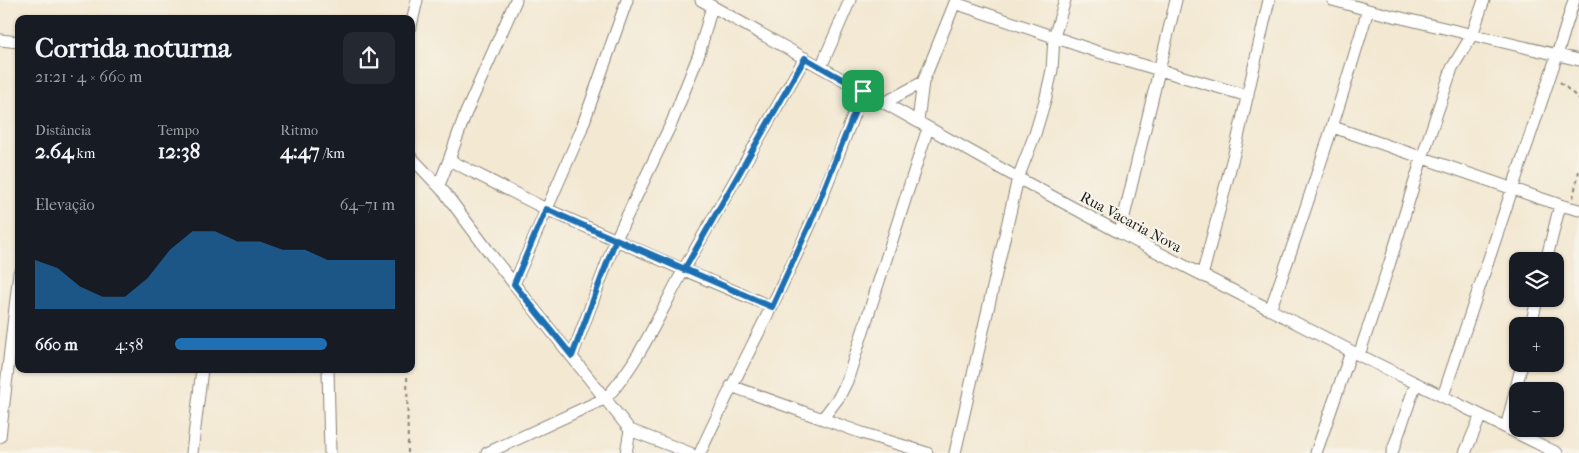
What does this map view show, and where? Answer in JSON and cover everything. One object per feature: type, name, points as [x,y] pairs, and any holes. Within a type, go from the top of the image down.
[{"type":"street","points":[[414,15],[417,0]]},
{"type":"street","points":[[439,185],[466,115],[516,0]]},
{"type":"street","points":[[514,284],[580,133],[627,0]]},
{"type":"street","name":"Rua Vacaria Nova","points":[[700,0],[1120,233],[1355,353],[1481,414],[1550,451]]},
{"type":"street","points":[[821,67],[850,0]]},
{"type":"street","points":[[955,453],[1018,178],[1036,134],[1046,97],[1052,70],[1054,37],[1065,0]]},
{"type":"street","points":[[1120,233],[1176,0]]},
{"type":"street","points":[[1202,276],[1248,96],[1270,0]]},
{"type":"street","points":[[1334,0],[1368,10],[1579,60]]},
{"type":"street","points":[[1316,453],[1390,262],[1452,68],[1472,35],[1484,0]]},
{"type":"street","points":[[1443,396],[1574,0]]},
{"type":"street","points":[[918,121],[923,82],[956,2],[1054,37],[1248,96]]},
{"type":"street","points":[[572,356],[616,239],[672,122],[699,54],[712,6]]},
{"type":"street","points":[[1270,310],[1333,127],[1368,10]]},
{"type":"street","points":[[0,40],[15,42]]},
{"type":"street","points":[[487,453],[606,398],[617,387],[635,360],[805,58]]},
{"type":"street","points":[[884,103],[923,82]]},
{"type":"street","points":[[700,453],[731,386],[772,307],[810,224],[863,91]]},
{"type":"street","points":[[1333,127],[1570,208],[1550,252]]},
{"type":"street","points":[[823,418],[840,396],[848,381],[928,128]]},
{"type":"street","points":[[449,160],[546,209],[772,307]]},
{"type":"street","points":[[415,161],[439,185],[514,284],[630,430],[690,453]]},
{"type":"street","points":[[0,437],[15,336]]},
{"type":"street","points":[[1506,428],[1520,372]]},
{"type":"street","points":[[192,453],[202,373]]},
{"type":"street","points":[[328,373],[330,453]]},
{"type":"street","points":[[1392,453],[1416,383]]},
{"type":"street","points":[[731,386],[862,433],[927,453]]},
{"type":"street","points":[[1465,453],[1481,414]]},
{"type":"street","points":[[626,453],[630,430]]},
{"type":"path","points":[[1550,74],[1579,99]]},
{"type":"path","points":[[1570,208],[1579,171]]},
{"type":"path","points":[[407,373],[408,453]]},
{"type":"route","points":[[863,91],[805,58],[684,270],[616,239],[546,209],[514,284],[572,356],[616,239],[684,270],[772,307],[830,177],[863,91]]}]
